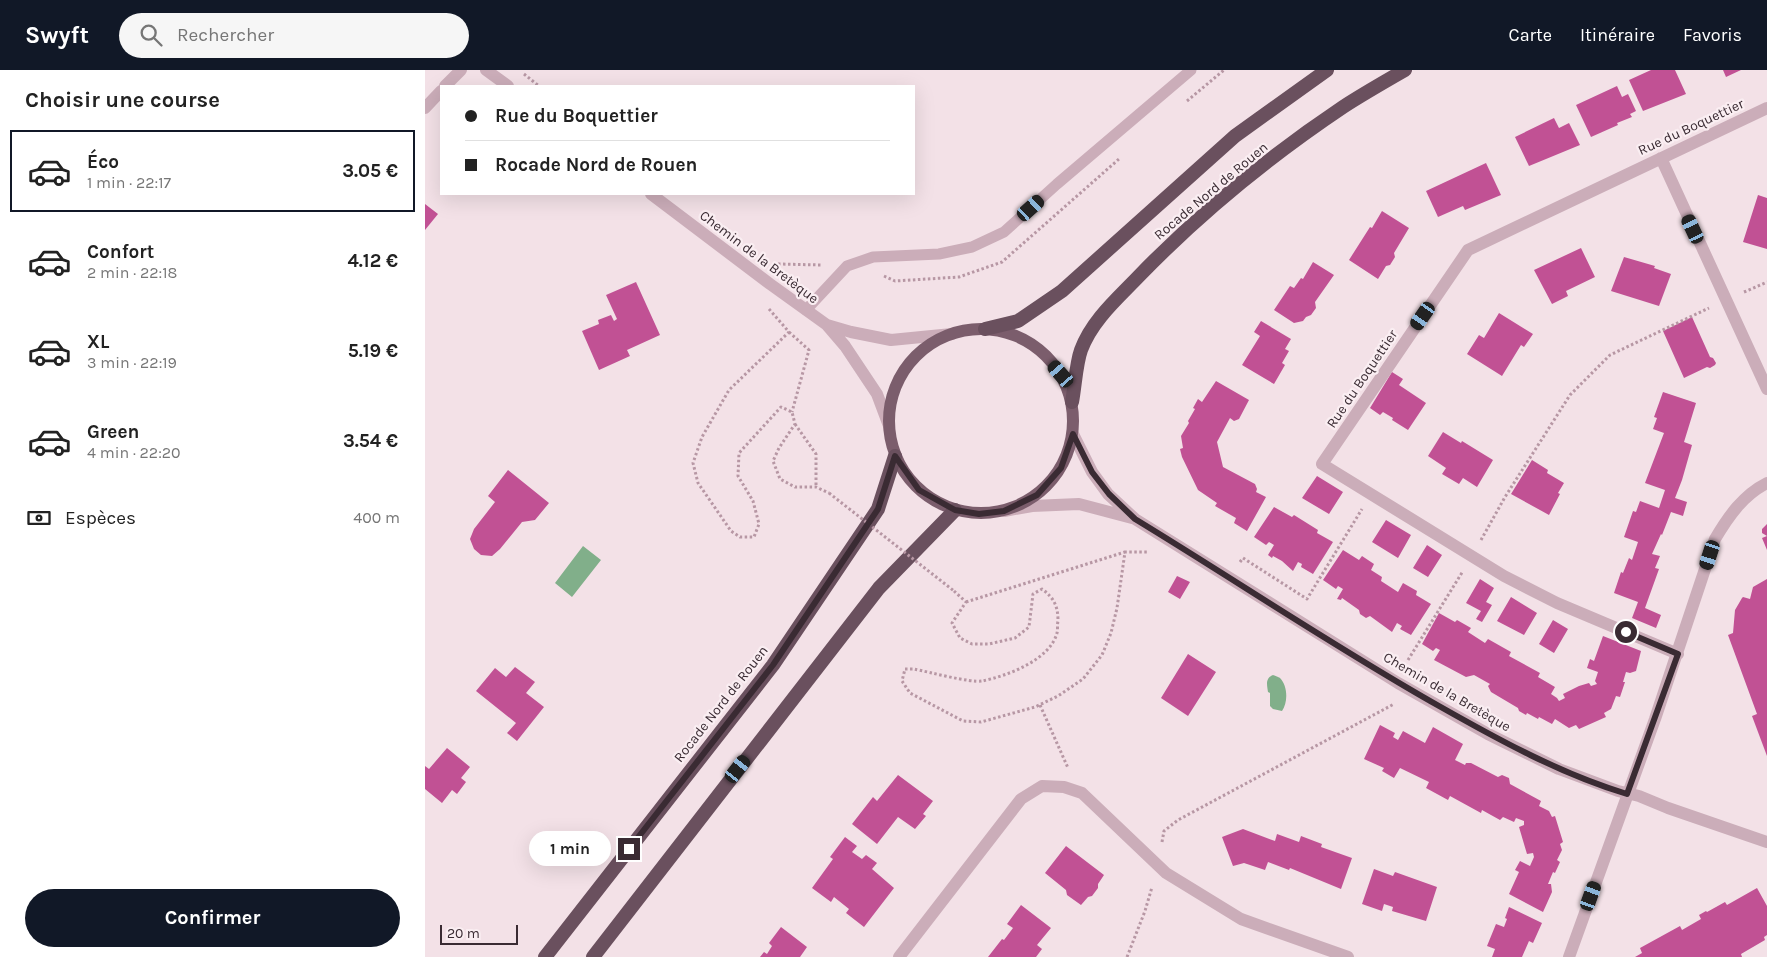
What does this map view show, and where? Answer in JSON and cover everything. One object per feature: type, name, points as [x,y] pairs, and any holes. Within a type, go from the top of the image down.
[{"type":"highway","name":"Rocade Nord de Rouen","points":[[985,329],[1018,321],[1062,291],[1235,136],[1327,70]]},
{"type":"highway","name":"Rocade Nord de Rouen","points":[[1072,402],[1081,350],[1094,327],[1106,310],[1151,264],[1191,225],[1259,168],[1343,107],[1405,70]]},
{"type":"highway","name":"Rocade Nord de Rouen","points":[[545,957],[773,665],[878,509],[895,456]]},
{"type":"highway","points":[[593,957],[879,588],[955,510]]},
{"type":"main road","points":[[985,329],[1015,335],[1041,350],[1061,374],[1072,402],[1073,434],[1061,468],[1037,495],[1004,511],[979,514],[955,510],[919,490],[895,456],[889,426],[892,396],[905,369],[925,348],[952,334],[985,329]]},
{"type":"street","points":[[446,85],[461,70]]},
{"type":"street","points":[[486,70],[507,85]]},
{"type":"street","points":[[425,108],[440,91]]},
{"type":"street","name":"Rue du Boquettier","points":[[1678,654],[1557,603],[1504,576],[1322,464],[1468,250],[1767,108]]},
{"type":"street","points":[[1661,158],[1767,389]]},
{"type":"street","name":"Chemin de la Bretèque","points":[[652,195],[769,284],[827,325],[845,346],[877,394],[889,426]]},
{"type":"street","name":"Chemin de la Bretèque","points":[[827,325],[891,340],[952,334]]},
{"type":"street","name":"Chemin de la Bretèque","points":[[1073,434],[1092,472],[1109,494],[1135,519],[1398,683],[1488,734],[1559,769],[1767,842]]},
{"type":"street","points":[[1569,957],[1678,654],[1715,539],[1727,518],[1746,498],[1767,484]]},
{"type":"street","name":"Chemin de la Bretèque","points":[[1004,511],[1032,506],[1079,504],[1135,519]]},
{"type":"street","points":[[899,957],[1021,799],[1042,786],[1064,786],[1081,793],[1166,873],[1241,919],[1348,957]]},
{"type":"lane","points":[[806,310],[847,266],[873,257],[939,254],[972,247],[1004,232],[1057,184],[1191,70]]},
{"type":"path","points":[[518,70],[538,85]]},
{"type":"path","points":[[771,259],[779,264],[847,266]]},
{"type":"path","points":[[1408,660],[1472,556],[1505,497],[1570,395],[1610,355],[1767,282]]},
{"type":"path","points":[[769,284],[760,299],[789,332],[809,350],[791,412],[795,424],[816,454],[817,487]]},
{"type":"path","points":[[789,332],[729,390],[701,437],[693,462],[698,483],[731,531],[740,537],[754,537],[759,524],[753,501],[738,476],[739,453],[781,408],[791,412]]},
{"type":"path","points":[[795,424],[773,461],[780,479],[795,487],[817,487],[829,494],[967,602]]},
{"type":"path","points":[[1238,564],[1243,558],[1307,599],[1371,494]]},
{"type":"path","points":[[1125,552],[1117,608],[1111,633],[1102,655],[1083,679],[1058,696],[1040,705],[981,722],[963,721],[910,693],[902,680],[905,670],[914,669],[980,682],[1026,665],[1046,652],[1057,633],[1058,615],[1053,597],[1042,589],[1033,594],[1029,627],[1015,638],[989,644],[972,644],[960,638],[952,623],[967,602],[1125,552],[1148,551],[1155,555]]},
{"type":"path","points":[[1127,957],[1145,911],[1159,866],[1164,831],[1177,820],[1394,704]]},
{"type":"path","points":[[1040,705],[1073,779],[1072,790]]},
{"type":"shaded area","points":[[583,546],[601,560],[572,597],[555,583]]},
{"type":"shaded area","points":[[1273,675],[1280,678],[1285,685],[1285,704],[1282,711],[1273,709],[1270,706],[1270,693],[1268,692],[1267,682]]},
{"type":"building","points":[[1651,70],[1675,70],[1686,94],[1643,111],[1629,80]]},
{"type":"building","points":[[1723,70],[1741,70],[1726,77]]},
{"type":"building","points":[[1617,86],[1622,97],[1628,94],[1636,111],[1630,114],[1632,117],[1591,137],[1576,105]]},
{"type":"building","points":[[1554,118],[1559,128],[1569,123],[1580,145],[1529,166],[1515,137]]},
{"type":"building","points":[[1486,163],[1501,195],[1465,210],[1463,206],[1438,217],[1426,191]]},
{"type":"building","points":[[1758,195],[1767,198],[1767,249],[1743,242]]},
{"type":"building","points":[[425,204],[438,214],[425,230]]},
{"type":"building","points":[[1382,211],[1409,228],[1394,253],[1395,257],[1390,265],[1386,266],[1378,279],[1349,260]]},
{"type":"building","points":[[1581,248],[1595,277],[1566,291],[1568,296],[1552,304],[1534,270]]},
{"type":"building","points":[[1624,257],[1655,266],[1654,268],[1671,274],[1659,306],[1611,291]]},
{"type":"building","points":[[1313,262],[1334,275],[1315,302],[1316,308],[1311,315],[1303,321],[1294,323],[1274,310],[1290,286],[1294,288],[1301,278],[1303,279]]},
{"type":"building","points":[[636,282],[660,335],[627,350],[630,356],[599,370],[582,331],[599,324],[598,320],[611,315],[614,321],[617,319],[606,295]]},
{"type":"building","points":[[1499,313],[1533,334],[1524,347],[1521,345],[1502,376],[1467,354],[1479,335],[1484,338]]},
{"type":"building","points":[[1692,317],[1710,357],[1716,363],[1710,368],[1707,367],[1684,378],[1663,331]]},
{"type":"building","points":[[1261,321],[1291,339],[1285,349],[1289,351],[1282,363],[1285,365],[1274,384],[1242,365],[1260,336],[1254,332]]},
{"type":"building","points":[[1392,372],[1403,379],[1399,385],[1426,403],[1408,430],[1383,412],[1380,415],[1370,408]]},
{"type":"building","points":[[1216,381],[1249,400],[1239,419],[1234,421],[1230,418],[1217,442],[1223,467],[1255,484],[1256,492],[1266,497],[1247,531],[1234,523],[1236,518],[1215,506],[1217,503],[1198,490],[1180,449],[1183,448],[1181,436],[1195,409],[1193,408],[1198,399],[1202,402]]},
{"type":"building","points":[[1663,392],[1696,403],[1684,442],[1692,445],[1675,498],[1687,502],[1683,516],[1671,512],[1652,554],[1660,556],[1655,568],[1659,569],[1645,608],[1661,615],[1656,628],[1632,618],[1638,602],[1614,593],[1621,572],[1623,573],[1629,558],[1632,560],[1638,542],[1624,537],[1633,511],[1636,512],[1640,501],[1659,508],[1665,490],[1645,483],[1664,433],[1653,429],[1657,418],[1654,417]]},
{"type":"building","points":[[1443,432],[1493,460],[1477,487],[1463,478],[1459,484],[1442,474],[1446,468],[1428,456]]},
{"type":"building","points":[[1532,460],[1548,470],[1547,473],[1564,483],[1549,515],[1511,494]]},
{"type":"building","points":[[508,470],[549,503],[535,520],[522,522],[492,556],[481,555],[474,549],[470,539],[474,529],[495,502],[488,496]]},
{"type":"building","points":[[1317,476],[1343,492],[1329,514],[1302,498]]},
{"type":"building","points":[[1274,507],[1292,517],[1294,515],[1318,530],[1317,533],[1333,542],[1313,574],[1301,567],[1302,564],[1298,562],[1293,571],[1282,561],[1273,556],[1272,558],[1268,555],[1274,545],[1269,542],[1266,545],[1254,537]]},
{"type":"building","points":[[1386,520],[1411,535],[1398,558],[1372,542]]},
{"type":"building","points":[[1767,524],[1767,536],[1762,533],[1762,529]]},
{"type":"building","points":[[1767,536],[1767,550],[1762,538]]},
{"type":"building","points":[[1427,545],[1442,555],[1428,577],[1413,568]]},
{"type":"building","points":[[1343,550],[1359,560],[1362,556],[1374,564],[1371,570],[1382,577],[1381,581],[1398,592],[1403,583],[1417,591],[1416,595],[1431,604],[1411,635],[1400,629],[1402,626],[1397,623],[1392,632],[1370,616],[1366,618],[1360,614],[1359,610],[1342,598],[1341,600],[1337,599],[1343,589],[1338,586],[1336,589],[1323,580]]},
{"type":"building","points":[[1177,576],[1190,582],[1180,599],[1168,592]]},
{"type":"building","points":[[1480,579],[1494,588],[1486,602],[1492,605],[1482,622],[1476,619],[1481,611],[1466,603]]},
{"type":"building","points":[[1767,579],[1767,756],[1752,716],[1757,714],[1728,635],[1733,633],[1735,610],[1742,598],[1750,599],[1753,587]]},
{"type":"building","points":[[1511,597],[1537,613],[1524,635],[1497,621]]},
{"type":"building","points":[[1439,613],[1471,628],[1468,632],[1485,643],[1488,639],[1511,652],[1509,656],[1540,673],[1538,677],[1555,687],[1551,694],[1559,701],[1565,698],[1563,694],[1579,686],[1589,683],[1591,686],[1597,684],[1595,681],[1598,672],[1587,668],[1590,659],[1594,661],[1603,636],[1641,651],[1636,671],[1626,672],[1620,697],[1616,696],[1611,709],[1604,713],[1606,717],[1579,729],[1576,725],[1569,728],[1555,719],[1552,724],[1539,717],[1538,719],[1527,713],[1526,715],[1491,692],[1488,686],[1490,684],[1474,675],[1466,677],[1434,660],[1440,650],[1436,648],[1433,651],[1422,644]]},
{"type":"building","points":[[1553,620],[1568,629],[1554,653],[1539,644]]},
{"type":"building","points":[[1188,654],[1216,672],[1188,716],[1161,698]]},
{"type":"building","points":[[515,667],[535,682],[526,693],[544,707],[517,741],[507,733],[516,723],[476,691],[495,668],[506,677]]},
{"type":"building","points":[[1380,725],[1395,733],[1393,737],[1398,740],[1403,731],[1425,743],[1433,727],[1463,744],[1455,760],[1465,765],[1466,763],[1471,763],[1498,777],[1502,775],[1509,778],[1510,784],[1541,801],[1539,806],[1549,811],[1552,817],[1555,816],[1563,842],[1560,844],[1562,850],[1557,860],[1560,862],[1548,884],[1551,884],[1552,892],[1543,912],[1509,894],[1519,872],[1515,870],[1520,861],[1530,866],[1534,857],[1533,853],[1527,854],[1519,827],[1524,825],[1524,821],[1516,818],[1514,822],[1503,817],[1500,820],[1482,810],[1481,813],[1450,796],[1448,800],[1426,788],[1429,782],[1400,768],[1394,778],[1382,771],[1384,768],[1364,759]]},
{"type":"building","points":[[447,748],[470,767],[461,778],[466,782],[457,794],[452,790],[442,803],[425,789],[425,766],[429,769]]},
{"type":"building","points":[[898,775],[933,801],[923,814],[926,816],[915,829],[898,817],[877,844],[852,824],[873,797],[877,801]]},
{"type":"building","points":[[1243,829],[1275,841],[1277,834],[1299,842],[1301,836],[1322,844],[1321,847],[1352,858],[1341,889],[1290,868],[1289,870],[1268,862],[1265,870],[1244,863],[1233,866],[1222,837]]},
{"type":"building","points":[[845,837],[857,846],[852,852],[862,859],[866,855],[877,863],[872,869],[894,888],[864,927],[846,913],[849,909],[834,897],[831,902],[812,888],[833,859],[830,857]]},
{"type":"building","points":[[1066,846],[1104,875],[1092,896],[1088,897],[1081,905],[1067,895],[1066,890],[1045,873]]},
{"type":"building","points":[[1374,869],[1393,876],[1395,872],[1437,887],[1426,921],[1392,911],[1393,907],[1384,904],[1382,911],[1362,904]]},
{"type":"building","points":[[1757,888],[1767,906],[1767,935],[1764,937],[1765,940],[1741,954],[1742,957],[1635,957],[1642,953],[1640,948],[1680,926],[1682,930],[1701,919],[1699,915],[1706,911],[1725,902],[1727,905]]},
{"type":"building","points":[[1021,905],[1051,928],[1037,945],[1042,949],[1036,957],[988,957],[1013,928],[1007,924]]},
{"type":"building","points":[[1509,907],[1542,923],[1533,943],[1529,941],[1522,957],[1492,957],[1495,949],[1487,946],[1496,924],[1504,927]]},
{"type":"building","points":[[781,927],[807,947],[800,957],[760,957],[764,952],[767,954],[772,946],[769,943]]},
{"type":"route","points":[[629,849],[773,665],[878,509],[895,456],[919,490],[955,510],[979,514],[1004,511],[1037,495],[1061,468],[1073,434],[1092,472],[1109,494],[1135,519],[1398,683],[1488,734],[1559,769],[1627,794],[1678,654],[1626,632]]}]
